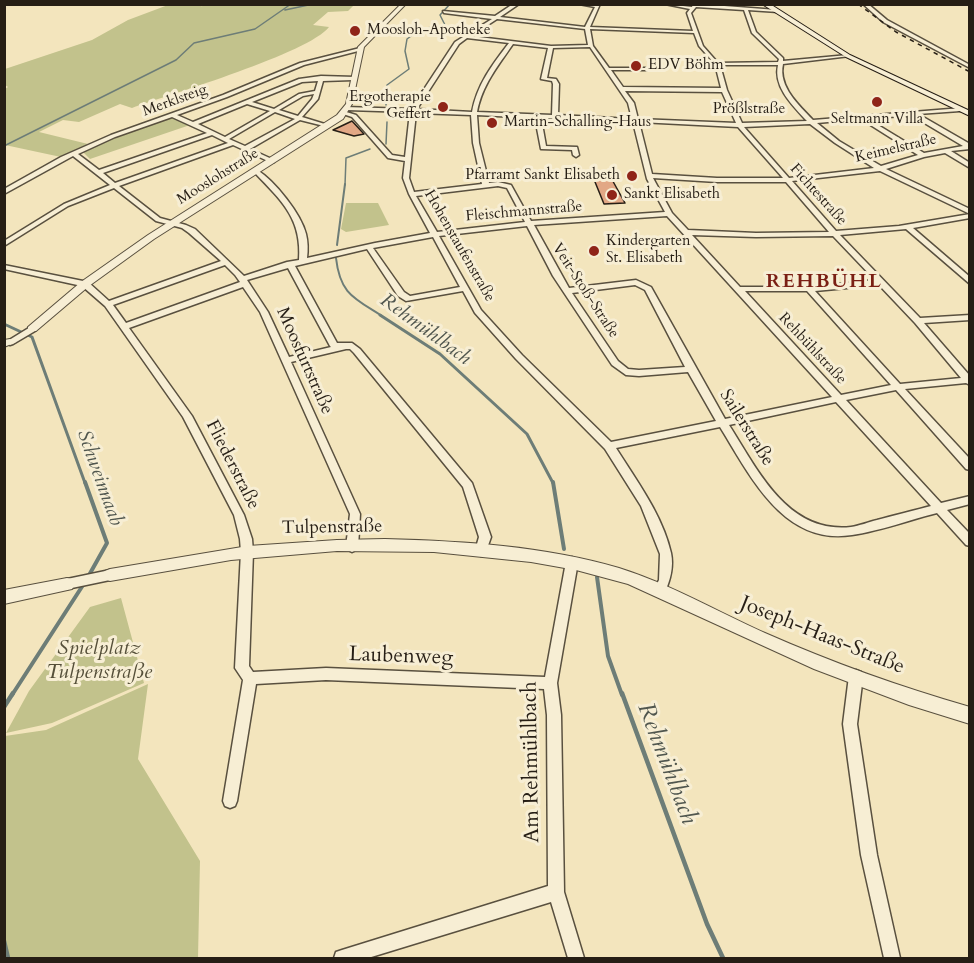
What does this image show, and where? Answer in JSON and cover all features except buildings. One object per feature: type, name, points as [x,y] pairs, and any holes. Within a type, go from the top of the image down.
[{"type":"main road","points":[[765,4],[848,56],[969,114]]},
{"type":"street","points":[[404,4],[360,49],[345,111],[354,116],[390,156],[407,159]]},
{"type":"street","name":"Hohenstaufenstraße","points":[[517,4],[458,43],[443,61],[413,111],[406,178],[412,194],[478,311],[519,357],[609,446],[646,505],[666,555],[665,580],[660,590]]},
{"type":"street","points":[[581,4],[597,5],[587,28]]},
{"type":"street","points":[[667,4],[747,11],[777,11]]},
{"type":"street","points":[[865,4],[895,26],[969,67]]},
{"type":"street","points":[[444,12],[587,28],[694,32],[689,13],[695,6]]},
{"type":"street","points":[[461,13],[466,9]]},
{"type":"street","points":[[747,11],[754,32],[781,63]]},
{"type":"street","name":"Rehbühlstraße","points":[[587,28],[591,46],[631,103],[654,191],[669,214],[969,542]]},
{"type":"street","name":"Fichtestraße","points":[[694,32],[700,46],[717,63],[724,90],[740,125],[834,233],[918,321],[969,381]]},
{"type":"street","points":[[467,37],[551,47],[591,46]]},
{"type":"street","points":[[486,185],[473,142],[473,115],[481,87],[491,68],[511,44]]},
{"type":"street","points":[[551,47],[544,79],[554,80],[556,84],[555,118]]},
{"type":"street","name":"Merklsteig","points":[[4,192],[73,153],[225,96],[302,64],[360,49]]},
{"type":"street","points":[[717,63],[781,63],[848,56]]},
{"type":"street","points":[[781,63],[778,75],[780,81],[793,101],[813,122],[879,169],[969,214]]},
{"type":"street","points":[[606,69],[655,69]]},
{"type":"street","points":[[245,149],[299,117],[310,107],[321,78]]},
{"type":"street","points":[[194,124],[301,80],[354,78]]},
{"type":"street","points":[[620,90],[724,90]]},
{"type":"street","points":[[225,139],[301,95],[316,92]]},
{"type":"street","points":[[225,96],[326,126]]},
{"type":"street","name":"Prößlstraße","points":[[345,111],[413,111],[740,125],[813,122],[960,109]]},
{"type":"street","name":"Mooslohstraße","points":[[7,343],[32,329],[85,284],[171,224],[257,172],[345,111]]},
{"type":"street","points":[[911,113],[969,146]]},
{"type":"street","points":[[173,115],[272,161]]},
{"type":"street","points":[[538,118],[543,148],[542,156]]},
{"type":"street","points":[[863,118],[923,155]]},
{"type":"street","points":[[97,173],[212,133]]},
{"type":"street","points":[[4,246],[66,205],[113,185],[232,143]]},
{"type":"street","name":"Keimelstraße","points":[[649,176],[717,180],[787,180],[879,169],[923,155],[969,146]]},
{"type":"street","points":[[543,148],[575,149]]},
{"type":"street","points":[[946,151],[969,166]]},
{"type":"street","name":"Moosfurtstraße","points":[[73,153],[158,220],[192,231],[245,281],[264,312],[355,514],[352,547]]},
{"type":"street","points":[[257,172],[287,205],[301,230],[306,246],[303,260]]},
{"type":"street","name":"Veit-Stoß-Straße","points":[[412,194],[503,184],[512,189],[567,291],[615,363],[626,372],[691,369]]},
{"type":"street","name":"Fleischmannstraße","points":[[124,327],[303,260],[435,235],[669,214]]},
{"type":"street","points":[[684,231],[763,236],[834,233],[908,227],[969,214]]},
{"type":"street","points":[[908,227],[969,282]]},
{"type":"street","points":[[369,247],[401,294],[409,299],[465,288]]},
{"type":"street","points":[[108,304],[225,262]]},
{"type":"street","points":[[290,264],[334,346],[352,346],[357,351],[468,486],[485,537],[481,551]]},
{"type":"street","points":[[4,267],[85,284]]},
{"type":"street","points":[[736,289],[809,289],[881,282]]},
{"type":"street","name":"Fliederstraße","points":[[85,284],[108,304],[187,416],[239,515],[246,539],[242,668],[250,678],[230,801]]},
{"type":"street","name":"Sailerstraße","points":[[567,291],[643,284],[648,289],[722,425],[776,502],[796,520],[813,528],[833,532],[852,531],[969,500]]},
{"type":"street","points":[[809,289],[969,466]]},
{"type":"street","points":[[918,321],[969,317]]},
{"type":"street","points":[[285,361],[346,346]]},
{"type":"street","points":[[609,446],[722,425],[896,387],[969,381]]},
{"type":"street","name":"Tulpenstraße","points":[[4,597],[110,575],[247,552],[352,547],[481,551],[572,562],[618,574],[660,590]]},
{"type":"street","name":"Am Rehmühlbach","points":[[572,562],[550,683],[554,715],[556,891],[576,958]]},
{"type":"street","name":"Joseph-Haas-Straße","points":[[660,590],[733,626],[856,676],[969,716]]},
{"type":"street","name":"Laubenweg","points":[[250,678],[326,674],[550,683]]},
{"type":"street","points":[[856,676],[850,724],[868,855],[892,958]]},
{"type":"street","points":[[342,958],[556,891]]},
{"type":"green space","points":[[205,4],[354,5],[348,11],[328,12],[313,25],[329,27],[295,49],[268,60],[132,108],[120,104],[79,122],[63,120],[39,132],[88,144],[61,157],[5,145],[5,89],[8,87],[5,85],[5,69],[92,40],[128,20],[168,5],[203,5],[201,7]]},
{"type":"green space","points":[[172,117],[190,125],[90,159],[83,152],[110,139]]},
{"type":"green space","points":[[346,203],[378,203],[389,225],[346,232],[341,229]]},
{"type":"green space","name":"Spielplatz Tulpenstraße","points":[[121,598],[144,683],[52,723],[6,733],[29,691],[90,607]]},
{"type":"green space","points":[[148,684],[138,759],[200,861],[198,958],[5,958],[5,736],[46,730]]},
{"type":"waterway","name":"Schweinnaab","points":[[4,146],[176,60],[194,43],[255,29],[291,4]]},
{"type":"waterway","points":[[285,10],[313,4]]},
{"type":"waterway","name":"Rehmühlbach","points":[[386,105],[387,85],[409,69],[405,51],[407,39],[421,29],[445,25],[440,15],[450,4]]},
{"type":"waterway","name":"Rehmühlbach","points":[[386,144],[387,122]]},
{"type":"waterway","name":"Rehmühlbach","points":[[345,185],[346,158],[370,149]]},
{"type":"waterway","name":"Rehmühlbach","points":[[337,245],[345,184]]},
{"type":"waterway","name":"Rehmühlbach","points":[[336,258],[341,280],[350,294],[382,316]]},
{"type":"waterway","name":"Rehmühlbach","points":[[380,315],[440,354],[527,434],[553,483]]},
{"type":"waterway","name":"Schweinnaab","points":[[4,324],[32,337],[85,483]]},
{"type":"waterway","name":"Schweinnaab","points":[[85,482],[107,543],[88,577]]},
{"type":"waterway","name":"Rehmühlbach","points":[[553,482],[564,549]]},
{"type":"waterway","name":"Rehmühlbach","points":[[597,577],[608,656],[622,695]]},
{"type":"waterway","name":"Schweinnaab","points":[[12,695],[85,582]]},
{"type":"waterway","name":"Schweinnaab","points":[[4,707],[13,693]]},
{"type":"waterway","name":"Rehmühlbach","points":[[622,693],[707,924],[723,958]]},
{"type":"waterway","name":"Schweinnaab","points":[[4,941],[8,958]]},
{"type":"railway","points":[[858,4],[896,32],[970,72]]},
{"type":"place","name":"Moosloh-Apotheke","points":[[355,31]]},
{"type":"place","name":"EDV Böhm","points":[[636,66]]},
{"type":"place","name":"Seltmann Villa","points":[[877,102]]},
{"type":"place","name":"Ergotherapie Geffert","points":[[443,107]]},
{"type":"place","name":"Martin-Schalling-Haus","points":[[492,123]]},
{"type":"place","name":"Pfarramt Sankt Elisabeth","points":[[632,176]]},
{"type":"place","name":"Sankt Elisabeth","points":[[612,195]]},
{"type":"place","name":"Kindergarten St. Elisabeth","points":[[594,251]]},
{"type":"district","name":"REHBÜHL","points":[[824,282]]}]
